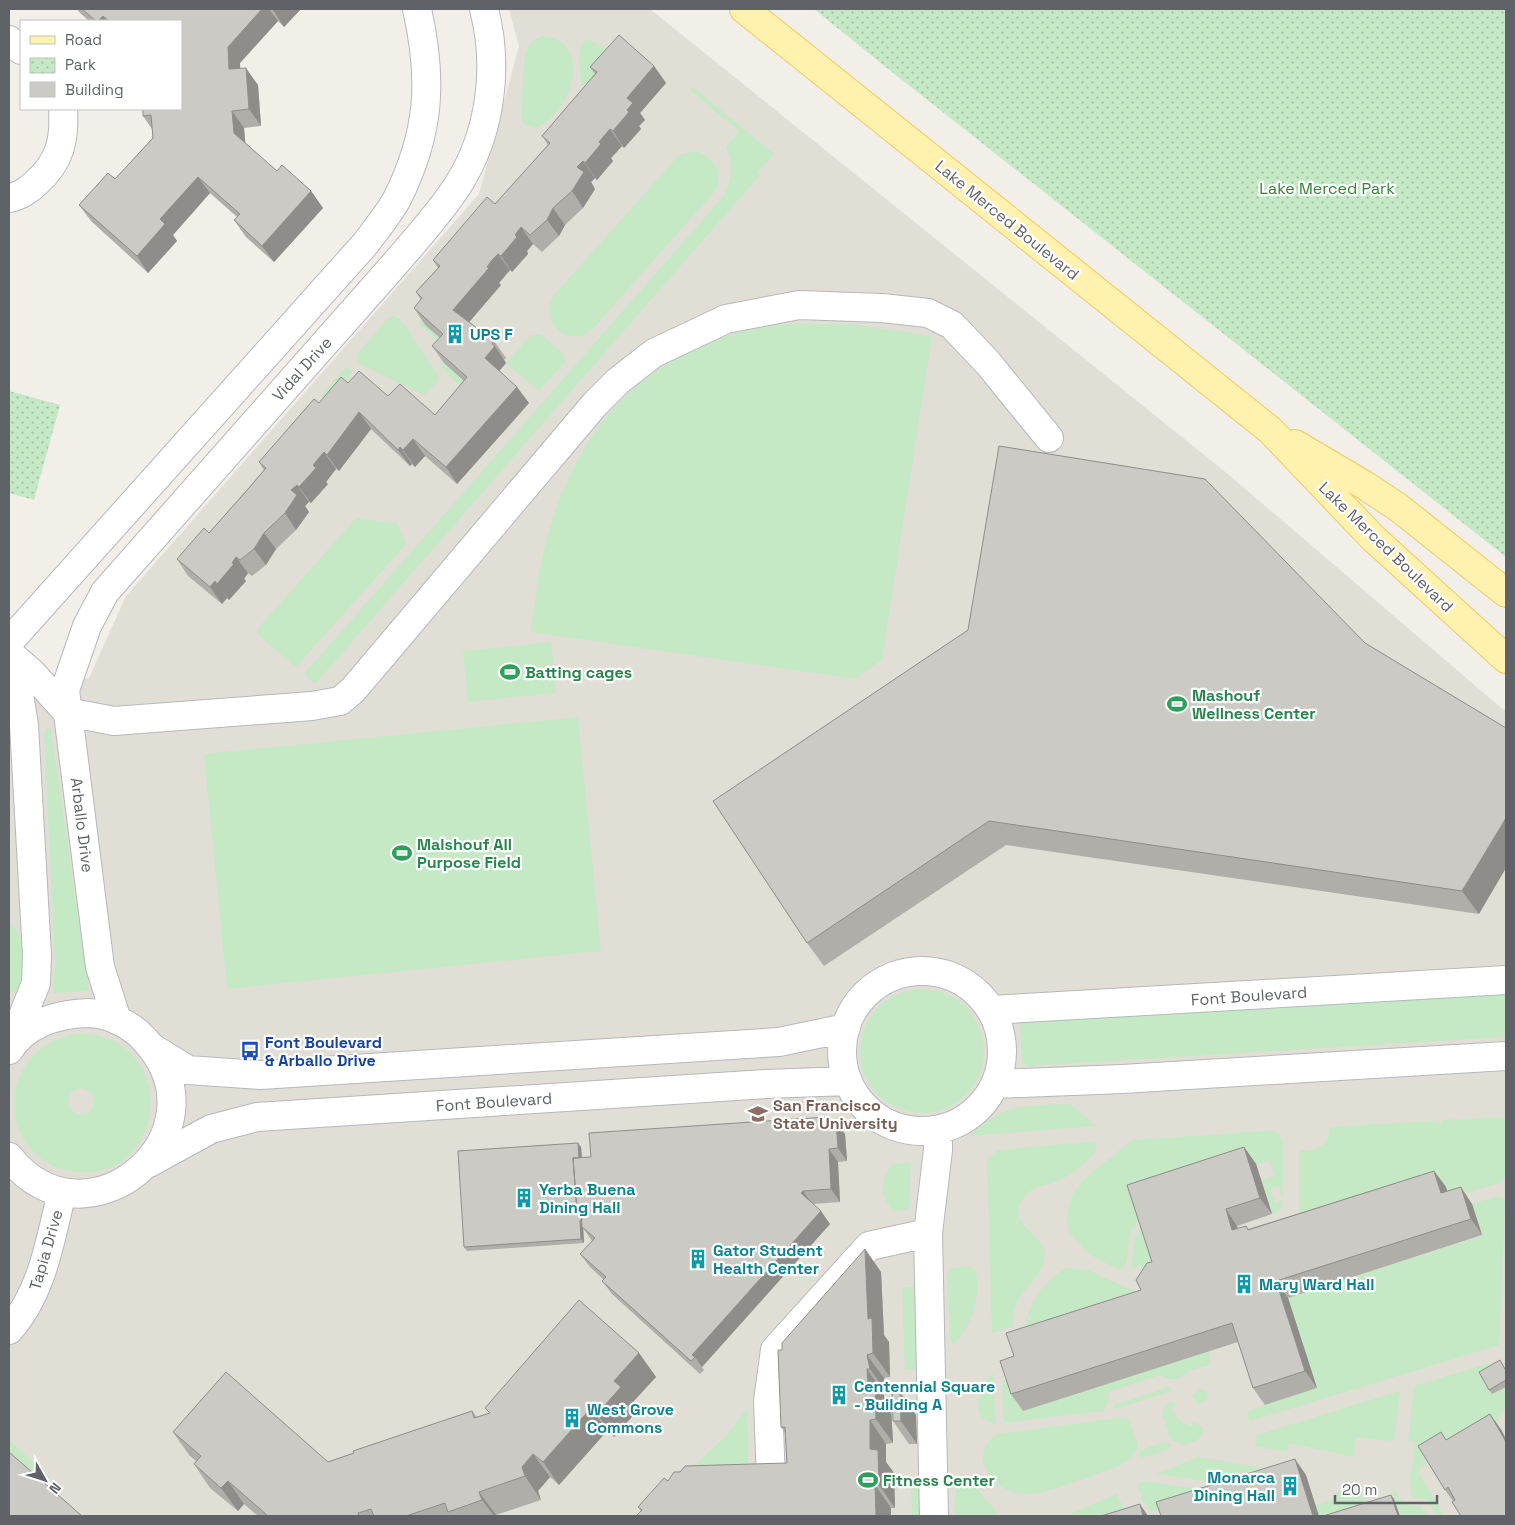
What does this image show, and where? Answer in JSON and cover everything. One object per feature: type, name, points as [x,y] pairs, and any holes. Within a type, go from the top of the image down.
[{"type":"main road","name":"Lake Merced Boulevard","points":[[744,9],[1270,430],[1373,538],[1506,659]]},
{"type":"main road","name":"Lake Merced Boulevard","points":[[1270,430],[1366,486],[1399,508],[1506,592]]},
{"type":"street","points":[[9,642],[366,243],[396,200],[419,147],[428,97],[426,48],[417,9]]},
{"type":"street","name":"Vidal Drive","points":[[67,712],[65,690],[76,653],[105,592],[432,221],[459,184],[479,144],[490,99],[491,55],[484,9]]},
{"type":"street","points":[[9,40],[20,49]]},
{"type":"street","points":[[9,198],[30,189],[48,173],[60,154],[65,131],[63,110]]},
{"type":"street","points":[[396,200],[432,221]]},
{"type":"street","points":[[9,653],[46,687],[67,712],[114,721],[312,706],[340,701],[353,690],[595,404],[618,381],[654,353],[726,319],[799,305],[882,308],[928,313],[952,325],[988,363],[1049,438]]},
{"type":"street","points":[[9,660],[16,676],[24,725],[37,955],[36,983],[10,1048]]},
{"type":"street","name":"Arballo Drive","points":[[67,712],[100,967],[117,1020]]},
{"type":"street","points":[[923,971],[943,974],[962,982],[978,994],[991,1010],[999,1027],[1002,1046],[1001,1065],[995,1084],[978,1109],[966,1118],[938,1130],[911,1130],[885,1122],[862,1105],[848,1081],[843,1064],[842,1046],[846,1028],[854,1009],[867,993],[878,985],[902,974],[923,971]]},
{"type":"street","name":"Font Boulevard","points":[[991,1010],[1506,980]]},
{"type":"street","points":[[9,1156],[18,1168],[37,1182],[62,1192],[79,1194],[105,1190],[124,1183],[149,1163],[164,1139],[172,1106],[171,1088],[166,1070],[154,1049],[141,1035],[117,1020],[93,1013],[64,1014],[37,1024],[10,1048]]},
{"type":"street","points":[[154,1049],[188,1070],[260,1075],[780,1042],[846,1028]]},
{"type":"street","points":[[995,1084],[1506,1056]]},
{"type":"street","name":"Font Boulevard","points":[[149,1163],[212,1129],[257,1117],[766,1084],[848,1081]]},
{"type":"street","points":[[934,1516],[928,1233],[938,1150],[938,1130]]},
{"type":"street","name":"Tapia Drive","points":[[9,1330],[33,1298],[44,1267],[62,1192]]},
{"type":"street","points":[[771,1482],[768,1401],[774,1350],[869,1246],[928,1233]]},
{"type":"shaded area","name":"San Francisco State University","points":[[509,9],[650,9],[1229,475],[1506,712],[1506,1516],[9,1516],[9,687],[89,678],[126,596],[479,194],[519,46]]},
{"type":"green space","name":"Lake Merced Park","points":[[814,9],[1506,9],[1506,557],[882,64]]},
{"type":"green space","points":[[541,36],[558,40],[568,49],[573,63],[572,78],[568,94],[559,109],[547,121],[533,128],[524,124],[521,118],[525,53],[531,42]]},
{"type":"green space","points":[[589,40],[600,45],[621,63],[593,88],[581,84],[580,49],[584,41]]},
{"type":"green space","points":[[693,87],[774,154],[758,172],[760,175],[315,684],[304,674],[722,198],[731,173],[729,154],[726,147],[739,131],[690,90]]},
{"type":"green space","points":[[696,151],[713,162],[716,167],[718,184],[715,191],[590,332],[581,336],[572,336],[557,328],[552,322],[550,313],[550,304],[554,295],[679,155]]},
{"type":"green space","points":[[394,316],[405,325],[438,375],[438,381],[424,395],[362,365],[357,360],[358,353],[389,317]]},
{"type":"green space","points":[[421,321],[455,351],[479,394],[475,399],[448,375],[440,362],[449,351],[418,323]]},
{"type":"green space","points":[[782,324],[850,324],[932,336],[882,660],[855,679],[531,632],[543,553],[560,498],[579,459],[601,424],[628,394],[660,368],[696,348],[737,333]]},
{"type":"green space","points":[[540,334],[564,354],[565,362],[539,391],[506,363],[530,336]]},
{"type":"green space","points":[[346,367],[353,370],[345,386],[400,407],[409,397],[423,403],[442,420],[329,402],[321,395]]},
{"type":"green space","points":[[9,391],[60,405],[34,500],[9,493]]},
{"type":"green space","points":[[356,518],[398,524],[406,544],[296,667],[256,633],[260,626]]},
{"type":"green space","name":"Batting cages","points":[[551,642],[556,693],[468,702],[463,651]]},
{"type":"green space","name":"Malshouf All Purpose Field","points":[[578,717],[601,951],[227,989],[204,754]]},
{"type":"green space","points":[[47,727],[51,731],[89,991],[53,993],[55,962],[44,733]]},
{"type":"green space","points":[[9,923],[19,935],[23,952],[20,987],[13,992],[9,992]]},
{"type":"green space","points":[[922,989],[946,994],[966,1007],[979,1027],[984,1051],[979,1075],[966,1095],[946,1108],[922,1113],[898,1108],[878,1095],[865,1075],[860,1051],[865,1027],[878,1007],[898,994]]},
{"type":"green space","points":[[1506,993],[1506,1037],[1027,1066],[1022,1063],[1020,1025],[1023,1022]]},
{"type":"green space","points":[[82,1033],[116,1042],[138,1061],[149,1086],[150,1113],[141,1139],[124,1159],[99,1171],[66,1170],[52,1165],[39,1157],[28,1146],[20,1133],[15,1115],[14,1098],[18,1081],[25,1066],[49,1044],[64,1036]],"holes":[[[82,1088],[91,1092],[95,1101],[89,1113],[79,1115],[71,1110],[68,1100],[72,1091]]]},
{"type":"green space","points":[[1070,1104],[1097,1126],[969,1136],[981,1125],[1015,1108]]},
{"type":"green space","points":[[1502,1117],[1506,1122],[1506,1177],[1499,1183],[1449,1198],[1445,1187],[1299,1221],[1299,1151],[1316,1149],[1325,1144],[1328,1139],[1329,1127],[1433,1121],[1434,1123],[1441,1123],[1442,1120]]},
{"type":"green space","points":[[1266,1131],[1278,1132],[1283,1141],[1283,1200],[1283,1205],[1279,1212],[1272,1214],[1261,1180],[1274,1176],[1270,1160],[1256,1165],[1255,1162],[1137,1200],[1142,1216],[1130,1232],[1127,1261],[1121,1271],[1122,1269],[1119,1270],[1089,1254],[1070,1234],[1067,1222],[1068,1208],[1073,1194],[1083,1180],[1132,1140]],"holes":[[[1279,1186],[1283,1200],[1275,1203],[1270,1189]]]},
{"type":"green space","points":[[1095,1141],[1097,1148],[1084,1164],[1064,1178],[1037,1187],[1025,1196],[1020,1206],[1019,1214],[1021,1221],[1043,1247],[1044,1261],[1042,1267],[1016,1304],[1012,1331],[1011,1327],[992,1333],[987,1159],[998,1150]]},
{"type":"green space","points":[[911,1163],[909,1209],[895,1212],[886,1201],[883,1182],[892,1164]]},
{"type":"green space","points":[[1499,1196],[1504,1199],[1505,1203],[1499,1345],[1250,1421],[1247,1416],[1248,1411],[1265,1405],[1288,1298],[1482,1236],[1472,1204]]},
{"type":"green space","points":[[1145,1224],[1161,1275],[1138,1265],[1135,1269],[1131,1267],[1135,1238]]},
{"type":"green space","points":[[970,1266],[975,1269],[977,1278],[974,1310],[965,1330],[953,1344],[950,1339],[947,1275],[952,1268]]},
{"type":"green space","points":[[1068,1268],[1088,1270],[1138,1293],[1026,1327],[1027,1317],[1037,1295],[1048,1281]]},
{"type":"green space","points":[[902,1287],[917,1287],[919,1369],[905,1370]]},
{"type":"green space","points":[[1210,1351],[1210,1362],[1207,1366],[1188,1371],[1179,1379],[1168,1379],[1160,1375],[1108,1392],[1109,1400],[1104,1411],[1004,1423],[1002,1380]]},
{"type":"green space","points":[[1486,1364],[1503,1364],[1492,1394],[1506,1387],[1506,1405],[1497,1421],[1498,1425],[1422,1467],[1424,1447],[1419,1473],[1444,1516],[1437,1516],[1428,1500],[1412,1497],[1410,1482],[1415,1442],[1408,1441],[1414,1386]]},
{"type":"green space","points":[[993,1373],[996,1424],[983,1419],[978,1407],[982,1388]]},
{"type":"green space","points":[[1169,1387],[1171,1388],[1169,1392],[1115,1409],[1113,1407],[1114,1405]]},
{"type":"green space","points":[[1200,1388],[1207,1392],[1208,1399],[1199,1404],[1193,1396]]},
{"type":"green space","points":[[1400,1391],[1394,1441],[1356,1438],[1353,1457],[1289,1443],[1287,1452],[1255,1446],[1257,1435]]},
{"type":"green space","points":[[1171,1401],[1176,1405],[1172,1410],[1179,1420],[1191,1426],[1194,1422],[1203,1428],[1201,1436],[1197,1440],[1183,1445],[1170,1439],[1162,1412]]},
{"type":"green space","points":[[747,1409],[749,1488],[651,1516],[663,1495],[726,1436]]},
{"type":"green space","points":[[1119,1418],[1129,1419],[1138,1445],[1132,1457],[1121,1465],[1062,1486],[1029,1494],[1016,1493],[997,1484],[985,1468],[984,1449],[996,1434]]},
{"type":"green space","points":[[9,1440],[50,1477],[40,1488],[9,1458]]},
{"type":"green space","points":[[1165,1442],[1171,1445],[1169,1449],[1140,1457],[1140,1450]]},
{"type":"green space","points":[[1198,1457],[1306,1475],[1236,1497],[1229,1479],[1217,1483],[1156,1474]]},
{"type":"green space","points":[[917,1475],[922,1476],[922,1516],[912,1516],[911,1483]]},
{"type":"green space","points":[[961,1477],[971,1482],[1000,1516],[954,1516],[957,1481]]},
{"type":"green space","points":[[1142,1481],[1219,1492],[1149,1512],[1146,1502],[1143,1503],[1138,1485]]},
{"type":"green space","points":[[1394,1486],[1400,1500],[1404,1500],[1407,1505],[1420,1506],[1430,1516],[1400,1516],[1394,1499]]},
{"type":"green space","points":[[1336,1491],[1369,1499],[1367,1508],[1341,1516],[1319,1516],[1316,1505],[1334,1499]]},
{"type":"green space","points":[[1117,1494],[1124,1509],[1090,1517],[1077,1516],[1071,1513]]},
{"type":"building","points":[[82,9],[262,9],[228,47],[229,69],[246,68],[249,109],[232,111],[234,133],[277,171],[282,165],[311,191],[262,246],[234,220],[240,214],[198,177],[160,219],[165,224],[137,256],[79,205],[108,173],[115,179],[153,138],[151,115],[143,116],[143,110],[182,110],[182,20],[108,20],[103,16],[99,20],[95,20]]},
{"type":"building","name":"UPS F","points":[[619,35],[654,66],[627,98],[633,103],[627,110],[629,112],[613,131],[610,129],[599,142],[601,144],[585,163],[583,161],[577,167],[584,172],[572,191],[553,208],[547,220],[530,235],[521,227],[515,235],[517,237],[501,256],[498,254],[492,260],[487,267],[489,268],[453,310],[494,341],[492,344],[495,346],[485,358],[517,387],[446,467],[413,439],[403,450],[400,447],[398,450],[359,412],[327,455],[324,452],[313,465],[316,468],[299,487],[297,485],[291,490],[297,495],[285,513],[264,533],[254,549],[240,560],[236,557],[232,563],[234,564],[217,584],[215,581],[210,587],[177,559],[204,528],[209,533],[249,488],[266,468],[259,462],[314,399],[319,403],[341,377],[348,383],[359,371],[388,396],[400,384],[435,415],[467,377],[432,346],[443,334],[414,308],[422,298],[416,292],[440,266],[433,260],[487,197],[495,204],[550,143],[542,136],[597,72],[590,67]]},
{"type":"building","name":"Mashouf Wellness Center","points":[[999,446],[1205,479],[1365,643],[1506,728],[1506,818],[1462,891],[989,821],[807,943],[713,801],[968,630]]},
{"type":"building","name":"Gator Student Health Center","points":[[827,1117],[827,1122],[836,1121],[838,1148],[829,1149],[831,1189],[803,1191],[801,1193],[821,1211],[692,1355],[695,1357],[691,1361],[602,1281],[606,1277],[580,1254],[595,1238],[582,1227],[581,1211],[577,1211],[573,1158],[591,1157],[589,1133]]},
{"type":"building","name":"Yerba Buena Dining Hall","points":[[578,1143],[579,1158],[573,1158],[577,1211],[582,1218],[580,1220],[581,1239],[464,1247],[458,1151]]},
{"type":"building","name":"Mary Ward Hall","points":[[1244,1147],[1260,1198],[1226,1209],[1232,1230],[1246,1226],[1248,1230],[1434,1171],[1441,1193],[1461,1187],[1471,1219],[1276,1281],[1305,1371],[1253,1388],[1232,1323],[1011,1394],[1000,1361],[1014,1356],[1006,1333],[1141,1290],[1136,1280],[1147,1263],[1152,1262],[1127,1185]]},
{"type":"building","name":"Centennial Square - Building A","points":[[865,1249],[868,1319],[872,1318],[873,1353],[867,1355],[870,1369],[867,1369],[868,1384],[875,1384],[876,1419],[870,1420],[870,1449],[878,1450],[879,1485],[875,1485],[876,1516],[636,1516],[642,1510],[638,1507],[664,1478],[668,1481],[674,1472],[680,1472],[685,1466],[787,1463],[785,1427],[781,1427],[778,1350],[782,1350],[782,1343]]},
{"type":"building","name":"West Grove Commons","points":[[579,1300],[639,1353],[614,1381],[621,1387],[597,1414],[591,1408],[543,1462],[533,1454],[522,1467],[525,1476],[479,1492],[482,1500],[448,1512],[445,1503],[406,1516],[374,1516],[371,1509],[358,1513],[359,1516],[268,1516],[228,1481],[221,1488],[194,1464],[201,1456],[173,1432],[226,1372],[328,1462],[354,1453],[353,1451],[472,1411],[474,1418],[490,1413],[485,1408]]},
{"type":"building","points":[[1500,1360],[1506,1371],[1506,1380],[1489,1390],[1479,1372]]},
{"type":"building","points":[[892,1392],[900,1392],[901,1421],[893,1421]]},
{"type":"building","points":[[1490,1414],[1506,1442],[1506,1516],[1461,1516],[1452,1502],[1455,1500],[1448,1487],[1445,1490],[1418,1446],[1441,1432],[1446,1440]]},
{"type":"building","points":[[9,1452],[82,1516],[9,1516]]},
{"type":"building","points":[[1295,1459],[1313,1516],[1161,1516],[1156,1502]]},
{"type":"building","points":[[1391,1495],[1398,1516],[1323,1516]]},
{"type":"building","points":[[1140,1504],[1143,1516],[1101,1516]]},
{"type":"place","name":"UPS F","points":[[455,334]]},
{"type":"place","name":"Batting cages","points":[[510,672]]},
{"type":"place","name":"Mashouf Wellness Center","points":[[1177,704]]},
{"type":"place","name":"Malshouf All Purpose Field","points":[[402,853]]},
{"type":"place","name":"Font Boulevard & Arballo Drive","points":[[250,1051]]},
{"type":"place","name":"San Francisco State University","points":[[758,1114]]},
{"type":"place","name":"Yerba Buena Dining Hall","points":[[524,1198]]},
{"type":"place","name":"Gator Student Health Center","points":[[698,1259]]},
{"type":"place","name":"Mary Ward Hall","points":[[1244,1284]]},
{"type":"place","name":"Centennial Square - Building A","points":[[839,1395]]},
{"type":"place","name":"West Grove Commons","points":[[572,1418]]},
{"type":"place","name":"Fitness Center","points":[[868,1480]]},
{"type":"place","name":"Monarca Dining Hall","points":[[1290,1486]]}]
